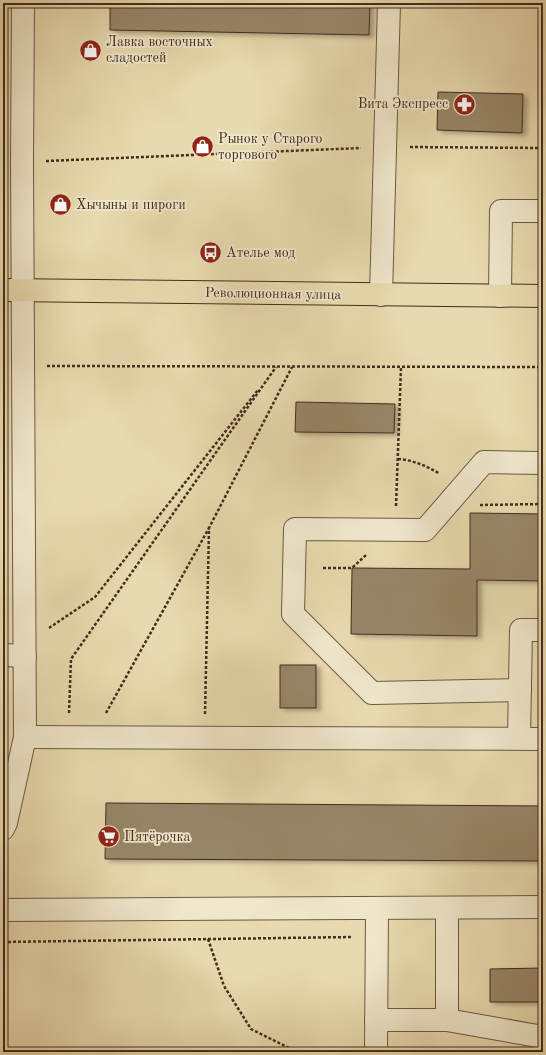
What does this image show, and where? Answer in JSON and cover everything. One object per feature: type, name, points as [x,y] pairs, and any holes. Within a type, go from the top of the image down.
[{"type":"main road","name":"Революционная улица","points":[[13,290],[543,296]]},
{"type":"street","points":[[3,829],[6,823],[25,738],[23,366],[13,290],[22,162],[23,3]]},
{"type":"street","points":[[381,295],[389,3]]},
{"type":"street","points":[[500,296],[501,211],[543,211]]},
{"type":"street","points":[[520,690],[372,693],[293,614],[295,529],[425,530],[484,462],[543,463]]},
{"type":"street","points":[[519,738],[521,630],[543,630]]},
{"type":"street","points":[[3,655],[25,650]]},
{"type":"street","points":[[25,738],[543,739]]},
{"type":"street","points":[[3,910],[377,910],[542,907]]},
{"type":"street","points":[[447,908],[447,1020]]},
{"type":"street","points":[[376,1052],[377,910]]},
{"type":"street","points":[[376,1020],[447,1020],[543,1037]]},
{"type":"path","points":[[22,162],[386,147],[543,148]]},
{"type":"path","points":[[23,366],[543,368]]},
{"type":"path","points":[[25,650],[95,597],[276,367]]},
{"type":"path","points":[[68,738],[71,659],[276,367]]},
{"type":"path","points":[[92,738],[209,528],[292,367]]},
{"type":"path","points":[[395,530],[401,367]]},
{"type":"path","points":[[205,738],[209,528]]},
{"type":"path","points":[[3,942],[355,936]]},
{"type":"path","points":[[208,939],[224,986],[250,1030],[297,1052]]},
{"type":"building","points":[[110,3],[370,3],[369,35],[110,30]]},
{"type":"building","points":[[438,92],[523,94],[522,133],[437,130]]},
{"type":"building","points":[[296,402],[395,404],[394,433],[295,432]]},
{"type":"building","points":[[470,513],[543,514],[543,581],[477,580],[477,636],[351,634],[352,568],[470,569]]},
{"type":"building","points":[[280,665],[316,665],[316,708],[280,708]]},
{"type":"building","points":[[106,803],[543,806],[543,861],[105,859]]},
{"type":"building","points":[[543,968],[543,1002],[490,1002],[490,969]]},
{"type":"place","name":"Лавка восточных сладостей","points":[[90,50]]},
{"type":"place","name":"Вита Экспресс","points":[[464,104]]},
{"type":"place","name":"Рынок у Старого торгового","points":[[202,147]]},
{"type":"place","name":"Хычыны и пироги","points":[[61,205]]},
{"type":"place","name":"Ателье мод","points":[[210,253]]},
{"type":"place","name":"Пятёрочка","points":[[109,837]]}]
